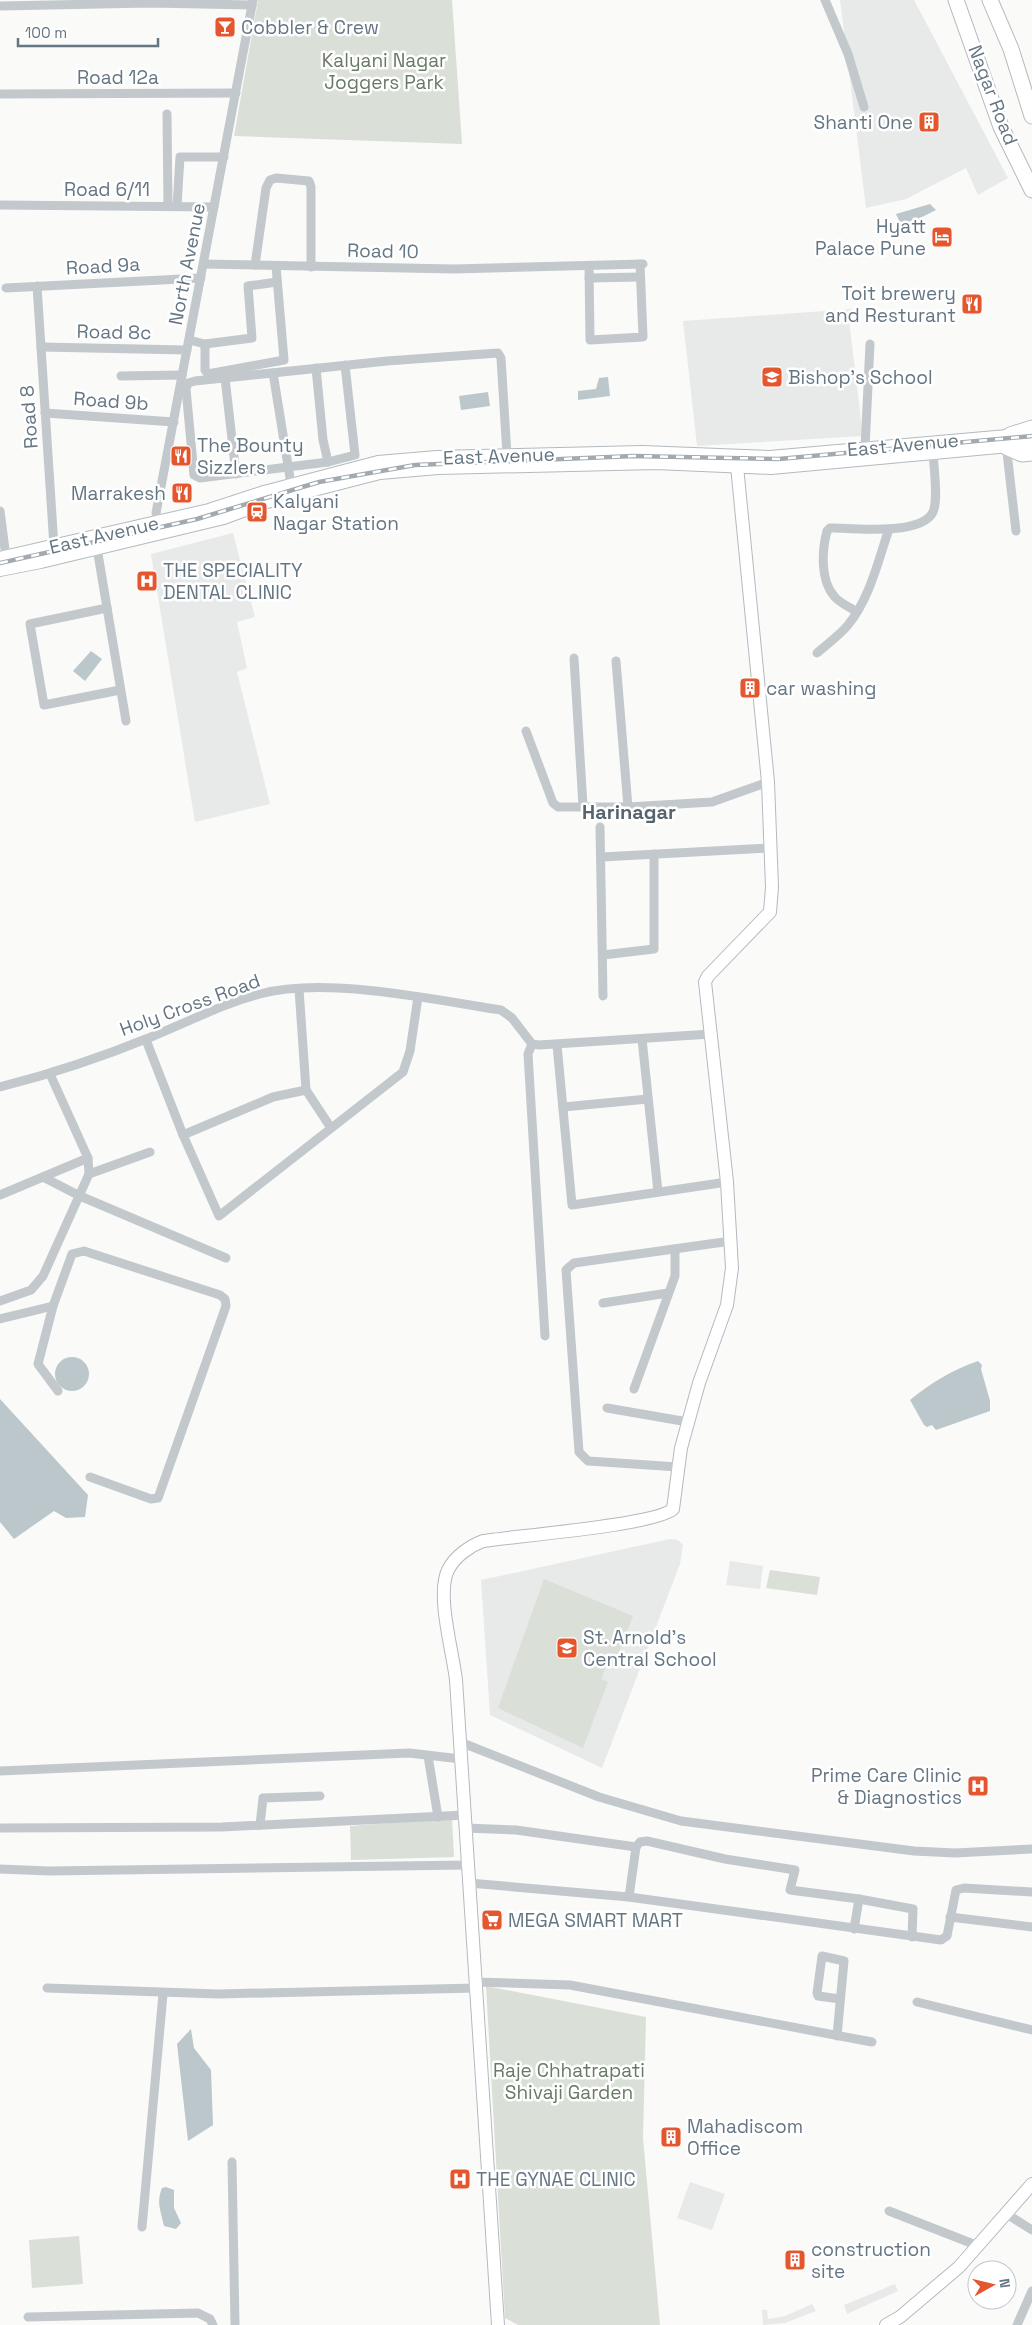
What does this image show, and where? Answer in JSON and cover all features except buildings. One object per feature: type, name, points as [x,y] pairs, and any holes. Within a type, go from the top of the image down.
[{"type":"highway","name":"Nagar Road","points":[[990,0],[1011,49],[1032,116]]},
{"type":"highway","name":"Nagar Road","points":[[960,3],[1001,127],[1032,190]]},
{"type":"highway","points":[[1032,428],[1007,439],[1022,454],[1032,453]]},
{"type":"street","points":[[825,0],[848,54],[864,107]]},
{"type":"street","points":[[0,6],[151,1],[252,2]]},
{"type":"street","name":"North Avenue","points":[[159,528],[156,513],[252,2]]},
{"type":"street","name":"Road 12a","points":[[0,94],[236,93]]},
{"type":"street","points":[[167,114],[168,206]]},
{"type":"street","points":[[178,206],[180,157],[224,157]]},
{"type":"street","points":[[254,265],[266,188],[270,180],[276,178],[309,181],[311,187],[311,267]]},
{"type":"street","name":"Road 6/11","points":[[0,205],[214,207]]},
{"type":"street","name":"Road 10","points":[[204,264],[311,267],[561,267],[642,264],[640,277]]},
{"type":"street","points":[[205,344],[205,370],[208,374],[284,360],[276,266]]},
{"type":"street","points":[[589,266],[589,278],[590,340],[643,337],[640,277],[589,278]]},
{"type":"street","name":"Road 9a","points":[[6,288],[201,278]]},
{"type":"street","points":[[189,340],[205,344],[252,338],[248,286],[277,282]]},
{"type":"street","name":"Road 8","points":[[37,286],[54,547]]},
{"type":"street","points":[[865,448],[870,344]]},
{"type":"street","name":"Road 8c","points":[[41,347],[187,350]]},
{"type":"street","points":[[345,365],[355,455],[328,462],[287,468],[200,478],[194,475],[192,470],[186,389],[188,383],[345,365],[498,353],[501,358],[507,455]]},
{"type":"street","points":[[316,368],[328,462]]},
{"type":"street","points":[[273,373],[292,490]]},
{"type":"street","points":[[121,376],[182,375]]},
{"type":"street","points":[[225,378],[236,474]]},
{"type":"street","name":"Road 9b","points":[[45,413],[174,422]]},
{"type":"street","points":[[1007,439],[1032,434]]},
{"type":"street","points":[[1007,439],[1032,444]]},
{"type":"street","points":[[1007,439],[1016,531]]},
{"type":"street","name":"East Avenue","points":[[292,490],[404,470],[656,462],[736,462],[770,457],[933,442],[1007,439]]},
{"type":"street","name":"East Avenue","points":[[3,558],[54,547],[224,518],[292,490],[378,462],[507,455],[656,451],[771,468],[933,455],[1007,439]]},
{"type":"street","points":[[857,612],[835,598],[826,584],[824,564],[827,531],[830,528],[880,531],[919,523],[933,512],[935,502],[933,442]]},
{"type":"street","points":[[498,2324],[456,1680],[444,1582],[448,1570],[455,1561],[466,1550],[483,1541],[624,1523],[669,1513],[676,1503],[678,1467],[688,1422],[699,1383],[727,1305],[732,1268],[726,1182],[705,982],[708,976],[770,912],[768,782],[736,462]]},
{"type":"street","points":[[0,511],[3,558]]},
{"type":"street","name":"East Avenue","points":[[0,570],[96,548],[159,528]]},
{"type":"street","points":[[817,652],[848,626],[857,612],[871,583],[889,529]]},
{"type":"street","points":[[96,548],[126,721]]},
{"type":"street","points":[[107,608],[30,624],[44,705],[120,690]]},
{"type":"street","points":[[574,658],[583,806]]},
{"type":"street","points":[[616,661],[628,807]]},
{"type":"street","points":[[526,731],[555,806],[628,807],[712,802],[768,782]]},
{"type":"street","points":[[600,826],[604,955],[603,996]]},
{"type":"street","points":[[602,857],[770,848]]},
{"type":"street","points":[[604,955],[654,949],[654,854]]},
{"type":"street","name":"Holy Cross Road","points":[[0,1088],[50,1074],[146,1040],[260,994],[299,989],[340,988],[418,997],[501,1010],[512,1018],[532,1044]]},
{"type":"street","points":[[299,989],[306,1090],[331,1128]]},
{"type":"street","points":[[146,1040],[183,1135],[219,1216],[403,1072],[410,1051],[418,997]]},
{"type":"street","points":[[545,1336],[528,1054],[532,1044],[557,1045],[711,1034]]},
{"type":"street","points":[[642,1039],[658,1192]]},
{"type":"street","points":[[557,1045],[572,1205],[726,1182]]},
{"type":"street","points":[[0,1302],[31,1290],[38,1284],[89,1174],[88,1158],[50,1074]]},
{"type":"street","points":[[183,1135],[273,1097],[306,1090]]},
{"type":"street","points":[[563,1107],[648,1099]]},
{"type":"street","points":[[89,1174],[150,1152]]},
{"type":"street","points":[[1,1192],[88,1158]]},
{"type":"street","points":[[43,1177],[80,1196],[226,1258]]},
{"type":"street","points":[[678,1467],[588,1461],[579,1452],[574,1355],[566,1270],[574,1263],[731,1241]]},
{"type":"street","points":[[634,1389],[676,1267],[675,1249]]},
{"type":"street","points":[[58,1391],[38,1364],[53,1306],[72,1254],[84,1251],[220,1295],[225,1299],[222,1315],[158,1498],[150,1499],[90,1477]]},
{"type":"street","points":[[604,1304],[668,1293]]},
{"type":"street","points":[[0,1319],[53,1306]]},
{"type":"street","points":[[607,1408],[688,1422]]},
{"type":"street","points":[[460,1742],[591,1794],[681,1821],[914,1851],[955,1853],[1032,1849]]},
{"type":"street","points":[[0,1771],[409,1753],[461,1758]]},
{"type":"street","points":[[428,1756],[438,1817]]},
{"type":"street","points":[[260,1825],[262,1798],[320,1796]]},
{"type":"street","points":[[0,1828],[260,1825],[465,1815]]},
{"type":"street","points":[[465,1828],[516,1830],[636,1847]]},
{"type":"street","points":[[629,1897],[636,1847],[640,1842],[647,1841],[725,1859],[795,1870],[790,1890],[859,1899],[913,1909],[912,1936]]},
{"type":"street","points":[[0,1869],[50,1871],[468,1865]]},
{"type":"street","points":[[469,1883],[629,1897],[944,1939],[947,1936],[954,1895],[960,1888],[1032,1892]]},
{"type":"street","points":[[854,1928],[859,1899]]},
{"type":"street","points":[[950,1917],[1032,1927]]},
{"type":"street","points":[[837,2036],[844,1961],[822,1956],[816,1994],[818,1996],[840,1999]]},
{"type":"street","points":[[47,1988],[163,1994],[282,1994],[475,1985],[570,1985],[872,2042]]},
{"type":"street","points":[[142,2227],[163,1994]]},
{"type":"street","points":[[917,2002],[1032,2030]]},
{"type":"street","points":[[232,2162],[235,2325]]},
{"type":"street","points":[[886,2325],[900,2317],[959,2267],[976,2245],[1032,2184]]},
{"type":"street","points":[[889,2211],[976,2245]]},
{"type":"street","points":[[1005,2213],[1032,2230]]},
{"type":"street","points":[[1016,2325],[1032,2291]]},
{"type":"street","points":[[28,2318],[198,2313],[210,2318],[213,2325]]},
{"type":"shaded area","name":"Shanti One","points":[[840,0],[914,0],[1008,178],[978,195],[966,168],[906,199],[866,208]]},
{"type":"shaded area","points":[[930,204],[936,210],[902,227],[896,214]]},
{"type":"shaded area","name":"Bishop's School","points":[[852,309],[849,320],[863,436],[697,446],[683,321]]},
{"type":"shaded area","points":[[608,377],[610,396],[578,400],[578,391],[596,389],[599,378]]},
{"type":"shaded area","points":[[488,392],[490,406],[461,410],[459,396]]},
{"type":"shaded area","points":[[233,533],[255,617],[237,622],[247,668],[237,672],[270,804],[195,822],[151,554]]},
{"type":"shaded area","points":[[91,651],[102,659],[85,681],[73,671]]},
{"type":"shaded area","points":[[72,1357],[84,1362],[89,1374],[84,1386],[72,1391],[60,1386],[55,1374],[60,1362]]},
{"type":"shaded area","points":[[978,1361],[982,1365],[981,1369],[990,1401],[990,1411],[936,1430],[932,1425],[927,1427],[924,1425],[910,1400],[959,1368]]},
{"type":"shaded area","points":[[0,1399],[88,1495],[85,1517],[66,1518],[54,1511],[14,1539],[0,1522]]},
{"type":"shaded area","name":"St. Arnold's Central School","points":[[670,1539],[678,1540],[683,1545],[680,1564],[602,1768],[490,1715],[481,1580]]},
{"type":"shaded area","points":[[730,1561],[763,1566],[760,1589],[726,1585]]},
{"type":"shaded area","points":[[191,2029],[194,2048],[211,2070],[213,2125],[188,2141],[177,2044]]},
{"type":"shaded area","points":[[690,2182],[725,2194],[712,2230],[677,2218]]},
{"type":"shaded area","points":[[166,2187],[174,2190],[174,2208],[181,2223],[176,2229],[164,2226],[160,2211],[160,2193],[162,2188]]},
{"type":"shaded area","points":[[895,2284],[898,2291],[847,2314],[844,2305]]},
{"type":"shaded area","points":[[812,2304],[816,2311],[785,2323],[763,2325],[762,2310],[767,2310],[768,2319],[785,2316]]},
{"type":"green space","name":"Kalyani Nagar Joggers Park","points":[[258,0],[452,0],[462,144],[234,136]]},
{"type":"green space","points":[[770,1570],[820,1577],[817,1595],[766,1588]]},
{"type":"green space","points":[[544,1579],[633,1616],[614,1666],[607,1664],[601,1679],[608,1682],[583,1748],[498,1708]]},
{"type":"green space","points":[[452,1818],[454,1857],[351,1860],[350,1826]]},
{"type":"green space","name":"Raje Chhatrapati Shivaji Garden","points":[[486,1986],[646,2017],[643,2138],[660,2325],[518,2325],[505,2318]]},
{"type":"green space","points":[[79,2236],[83,2284],[32,2288],[29,2240]]},
{"type":"railway","points":[[0,563],[197,519],[319,482],[415,465],[634,456],[779,459],[1032,436]]},
{"type":"place","name":"Cobbler & Crew","points":[[225,27]]},
{"type":"place","name":"Shanti One","points":[[929,122]]},
{"type":"place","name":"Hyatt Palace Pune","points":[[942,237]]},
{"type":"place","name":"Toit brewery and Resturant","points":[[972,304]]},
{"type":"place","name":"Bishop's School","points":[[772,377]]},
{"type":"place","name":"The Bounty Sizzlers","points":[[181,456]]},
{"type":"place","name":"Marrakesh","points":[[182,493]]},
{"type":"place","name":"Kalyani Nagar Station","points":[[257,512]]},
{"type":"place","name":"THE SPECIALITY DENTAL CLINIC","points":[[147,581]]},
{"type":"place","name":"car washing","points":[[750,688]]},
{"type":"place","name":"St. Arnold's Central School","points":[[567,1648]]},
{"type":"place","name":"Prime Care Clinic & Diagnostics","points":[[978,1786]]},
{"type":"place","name":"MEGA SMART MART","points":[[492,1920]]},
{"type":"place","name":"Mahadiscom Office","points":[[671,2137]]},
{"type":"place","name":"THE GYNAE CLINIC","points":[[460,2179]]},
{"type":"place","name":"construction site","points":[[795,2260]]},
{"type":"district","name":"Harinagar","points":[[629,812]]}]
